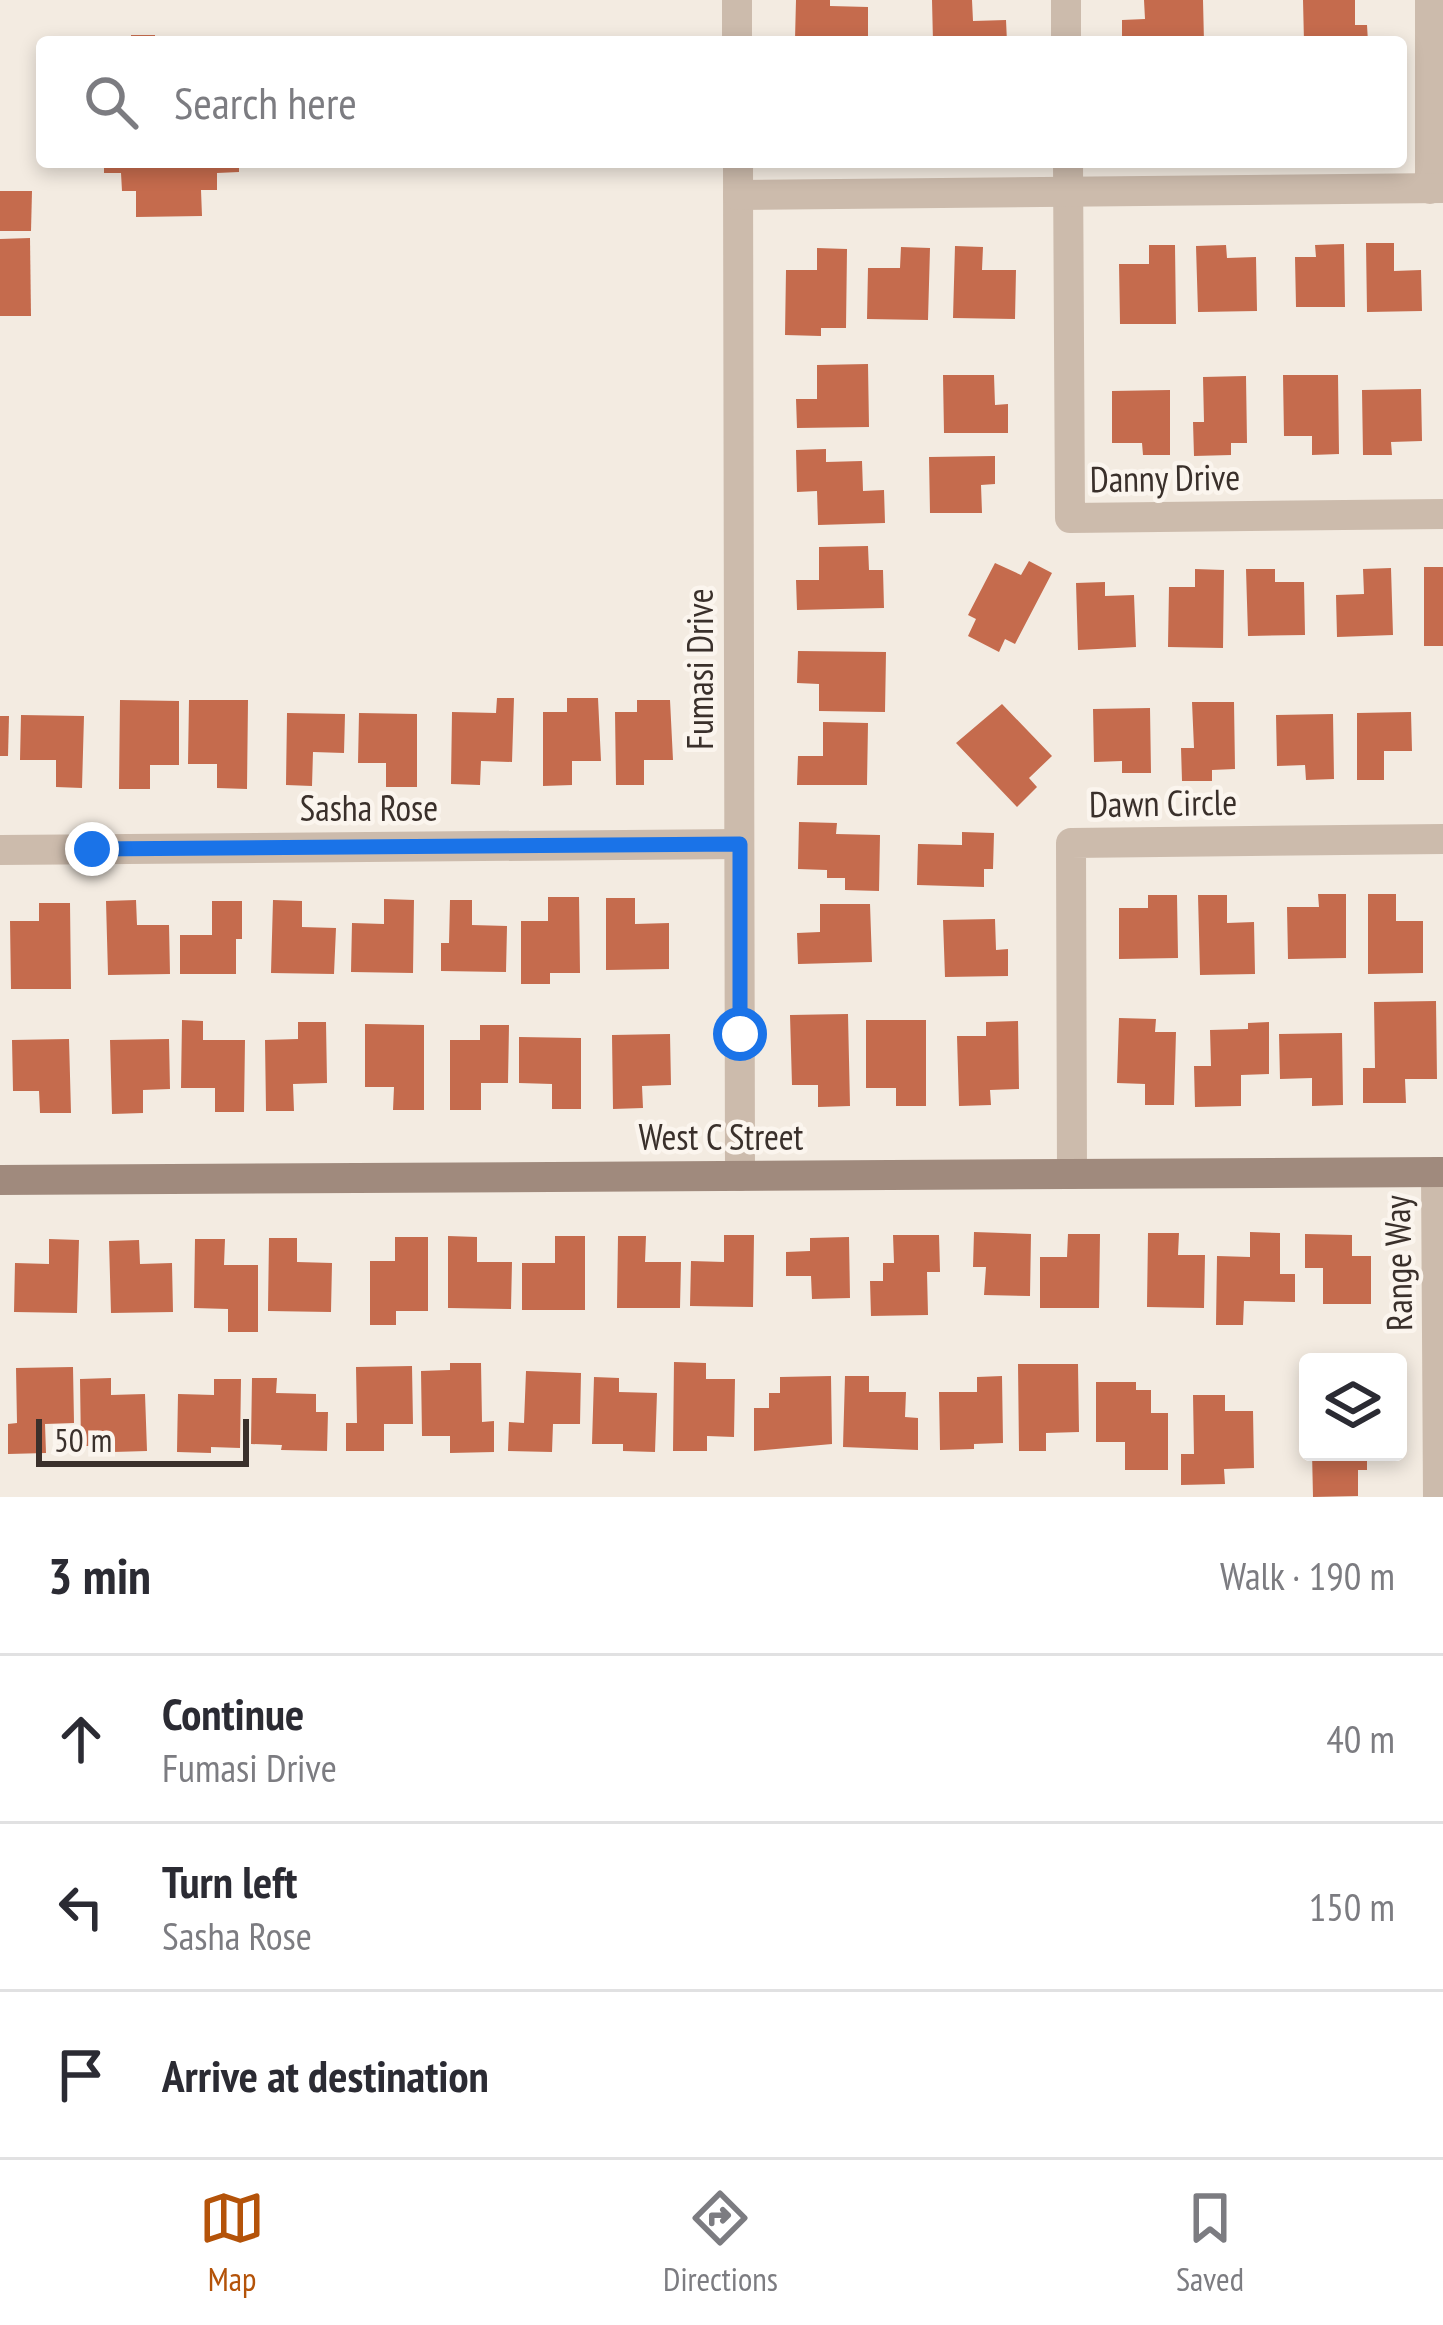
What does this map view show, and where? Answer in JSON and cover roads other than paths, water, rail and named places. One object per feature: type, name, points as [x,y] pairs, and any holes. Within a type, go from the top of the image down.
[{"type":"street","points":[[737,0],[737,36]]},
{"type":"street","points":[[1066,0],[1066,36]]},
{"type":"street","points":[[738,195],[1068,177],[1437,189],[1430,0]]},
{"type":"street","name":"Fumasi Drive","points":[[738,168],[740,1176]]},
{"type":"street","name":"Danny Drive","points":[[1068,177],[1070,518],[1443,514]]},
{"type":"street","name":"Dawn Circle","points":[[1072,1174],[1071,842],[1443,839]]},
{"type":"street","name":"Sasha Rose","points":[[0,850],[740,844]]},
{"type":"street","name":"West C Street","points":[[0,1180],[1440,1172]]},
{"type":"street","name":"Range Way","points":[[1438,1497],[1440,1172]]}]
